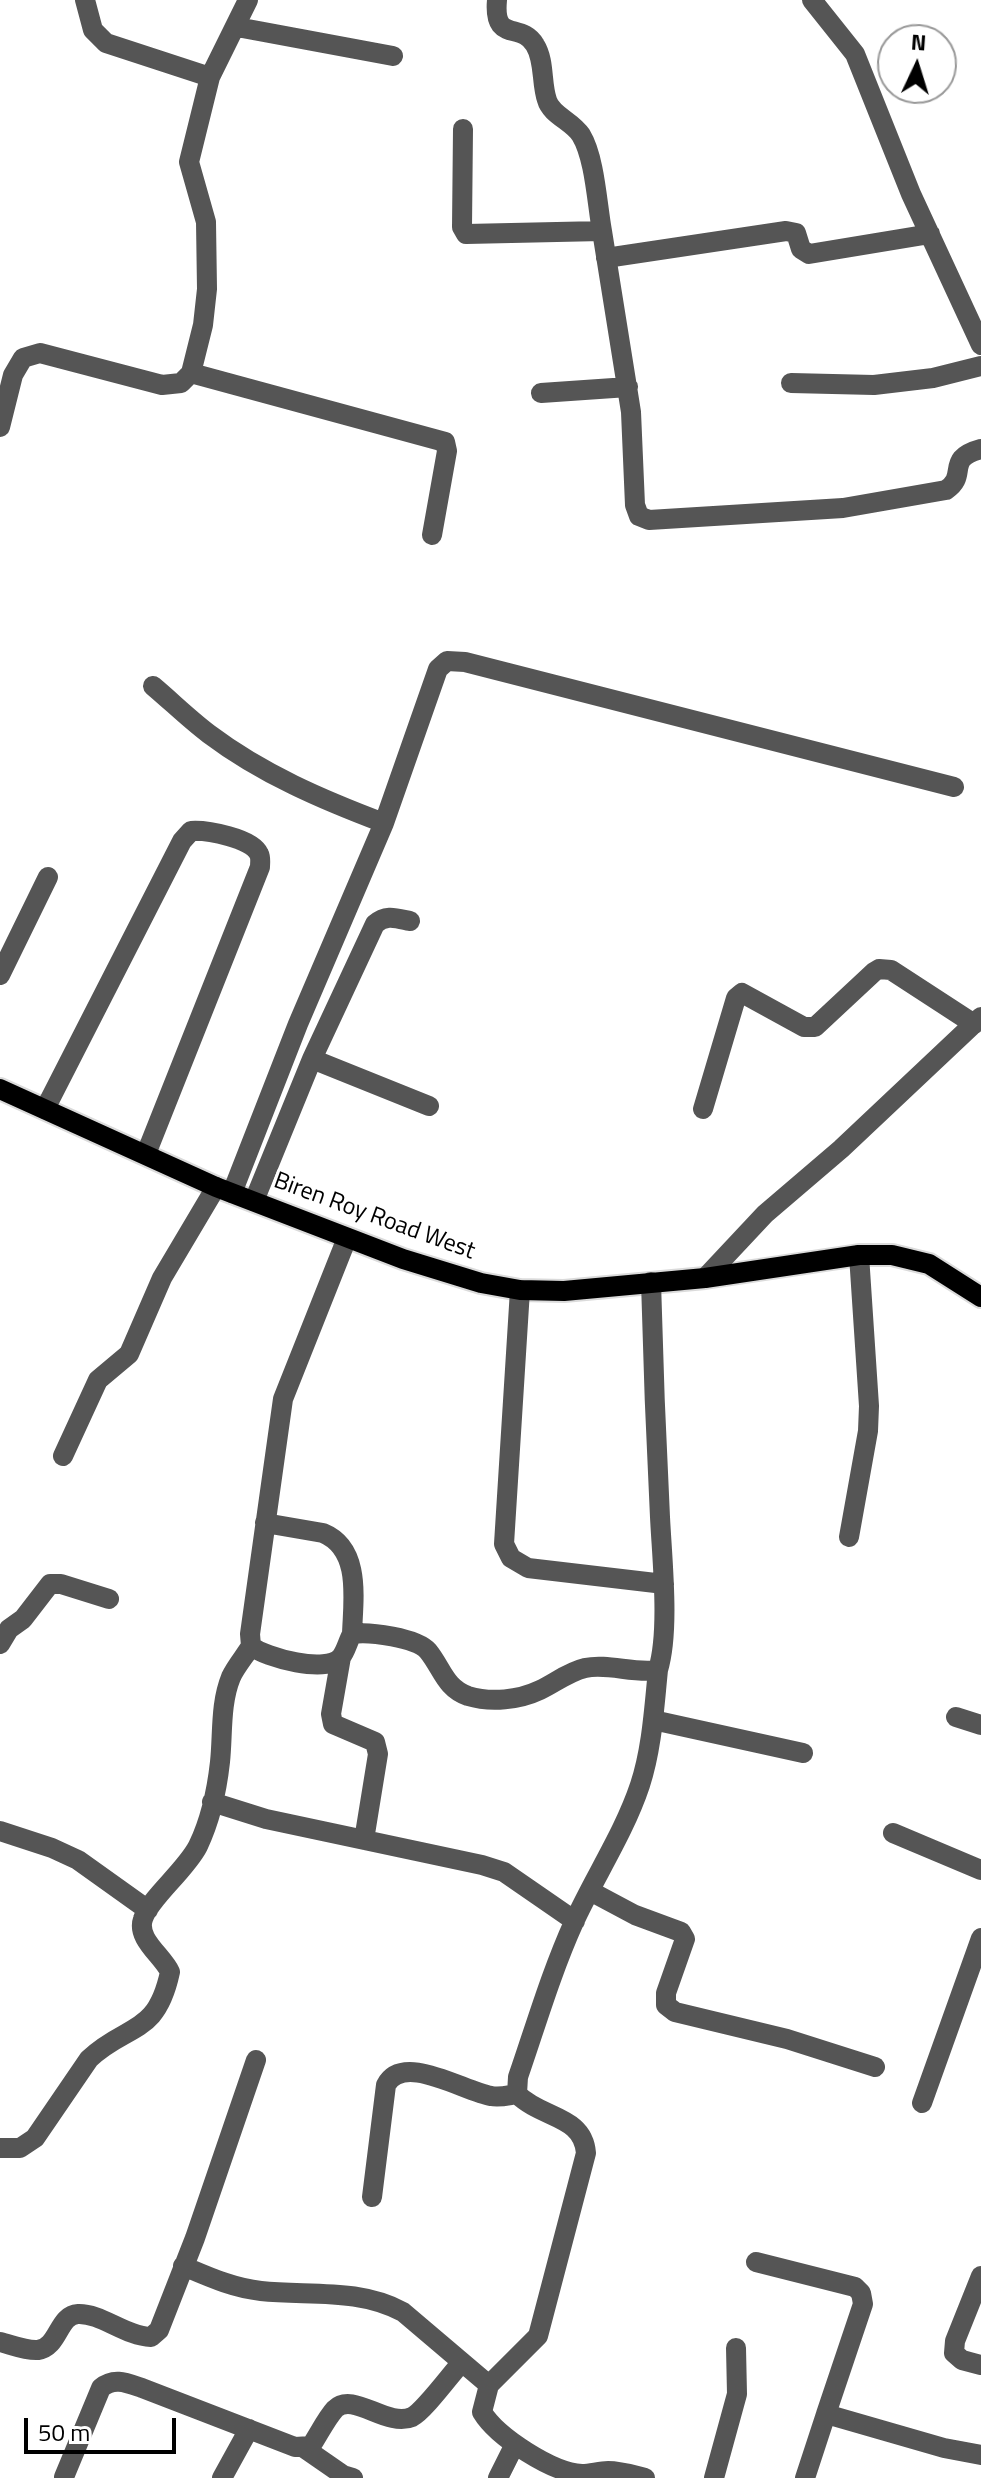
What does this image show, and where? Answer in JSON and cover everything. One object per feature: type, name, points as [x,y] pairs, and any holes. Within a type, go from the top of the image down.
[{"type":"main road","name":"Biren Roy Road West","points":[[0,1089],[224,1190],[403,1259],[468,1279],[520,1290],[564,1291],[705,1278],[859,1255],[892,1255],[929,1264],[981,1297]]},
{"type":"street","points":[[85,0],[93,30],[106,43],[210,77]]},
{"type":"street","points":[[0,427],[13,375],[23,358],[40,353],[162,385],[181,383],[191,373],[203,325],[207,241],[206,222],[189,162],[210,77],[248,0]]},
{"type":"street","points":[[497,0],[498,21],[504,30],[531,39],[538,50],[547,102],[552,110],[573,125],[587,147],[628,387],[635,505],[639,516],[649,520],[843,508],[946,490],[957,478],[958,463],[962,457],[981,449]]},
{"type":"street","points":[[812,0],[855,54],[930,234],[981,345]]},
{"type":"street","points":[[237,27],[393,56]]},
{"type":"street","points":[[463,129],[462,227],[466,234],[602,231]]},
{"type":"street","points":[[606,258],[786,231],[796,233],[801,249],[809,254],[930,234]]},
{"type":"street","points":[[791,383],[874,385],[933,378],[981,366]]},
{"type":"street","points":[[191,373],[445,442],[447,451],[432,535]]},
{"type":"street","points":[[541,393],[628,387]]},
{"type":"street","points":[[63,1456],[98,1380],[129,1354],[175,1253],[224,1190],[384,823],[438,669],[447,661],[465,662],[954,787]]},
{"type":"street","points":[[153,686],[207,733],[234,751],[304,791],[384,823]]},
{"type":"street","points":[[45,1109],[182,841],[191,831],[206,830],[250,844],[259,854],[260,867],[146,1154]]},
{"type":"street","points":[[0,975],[48,877]]},
{"type":"street","points":[[254,1201],[312,1059],[375,924],[382,918],[391,917],[410,921]]},
{"type":"street","points":[[703,1109],[736,998],[742,993],[804,1027],[815,1027],[874,972],[884,968],[978,1021],[841,1149],[765,1214],[705,1278]]},
{"type":"street","points":[[312,1059],[429,1106]]},
{"type":"street","points":[[0,2148],[20,2148],[35,2138],[89,2059],[145,2024],[157,2008],[170,1972],[142,1931],[142,1920],[188,1863],[199,1844],[212,1802],[220,1764],[224,1704],[232,1675],[251,1646],[250,1634],[283,1399],[347,1238]]},
{"type":"street","points":[[849,1537],[868,1431],[869,1406],[859,1255]]},
{"type":"street","points":[[645,2478],[623,2472],[569,2472],[549,2464],[515,2444],[486,2420],[482,2412],[489,2385],[538,2336],[586,2153],[585,2138],[576,2127],[528,2106],[517,2094],[518,2077],[548,1986],[575,1921],[640,1785],[653,1720],[662,1657],[664,1584],[654,1408],[651,1282]]},
{"type":"street","points":[[520,1290],[504,1544],[511,1558],[528,1568],[664,1584]]},
{"type":"street","points":[[265,1523],[332,1537],[351,1565],[354,1581],[352,1634],[341,1657],[331,1714],[333,1724],[375,1742],[378,1754],[364,1840]]},
{"type":"street","points":[[0,1644],[9,1629],[23,1619],[50,1584],[61,1584],[109,1599]]},
{"type":"street","points":[[352,1634],[364,1632],[413,1642],[426,1648],[445,1680],[457,1691],[471,1697],[506,1700],[525,1696],[587,1667],[643,1673],[658,1670]]},
{"type":"street","points":[[251,1646],[277,1658],[317,1665],[331,1663],[341,1657]]},
{"type":"street","points":[[956,1717],[981,1725]]},
{"type":"street","points":[[653,1720],[803,1753]]},
{"type":"street","points":[[212,1802],[266,1819],[504,1872],[575,1921]]},
{"type":"street","points":[[0,1831],[78,1860],[148,1910]]},
{"type":"street","points":[[893,1833],[981,1870]]},
{"type":"street","points":[[590,1891],[635,1915],[681,1932],[685,1939],[666,1993],[666,2005],[675,2012],[787,2039],[875,2067]]},
{"type":"street","points":[[922,2103],[981,1938]]},
{"type":"street","points":[[0,2342],[31,2350],[42,2349],[51,2344],[68,2317],[75,2314],[86,2314],[137,2337],[151,2337],[159,2330],[256,2060]]},
{"type":"street","points":[[372,2197],[386,2085],[398,2072],[448,2080],[495,2097],[517,2094]]},
{"type":"street","points":[[756,2262],[855,2287],[861,2293],[863,2304],[805,2478]]},
{"type":"street","points":[[183,2266],[234,2287],[326,2293],[388,2304],[403,2312],[489,2385]]},
{"type":"street","points":[[981,2276],[955,2341],[954,2353],[962,2360],[981,2365]]},
{"type":"street","points":[[714,2478],[737,2394],[736,2348]]},
{"type":"street","points":[[64,2477],[101,2388],[108,2382],[118,2381],[142,2388],[304,2448],[311,2446],[336,2409],[343,2404],[353,2404],[390,2418],[402,2419],[415,2415],[462,2362]]},
{"type":"street","points":[[826,2414],[944,2448],[981,2455]]},
{"type":"street","points":[[222,2478],[249,2429]]},
{"type":"street","points":[[498,2478],[515,2444]]},
{"type":"street","points":[[304,2448],[343,2475],[353,2478]]}]
